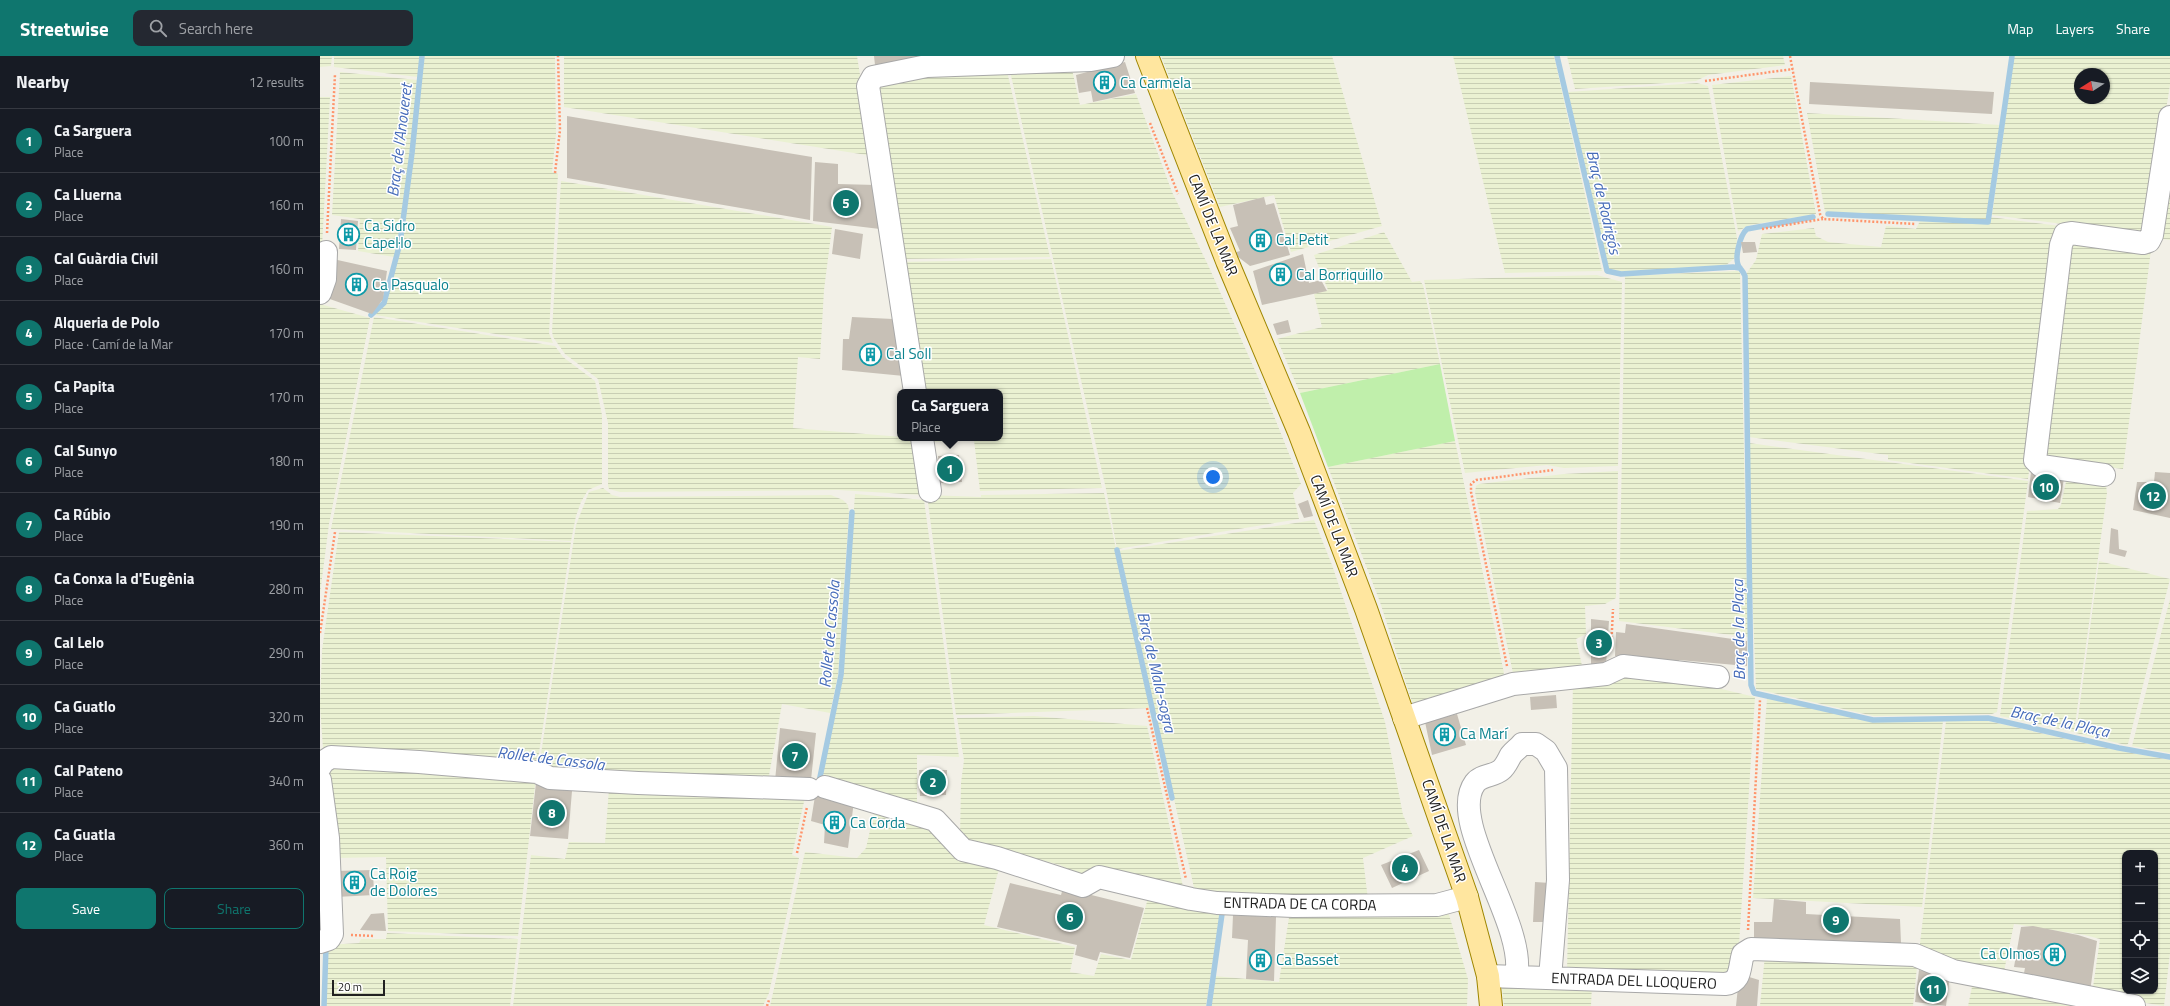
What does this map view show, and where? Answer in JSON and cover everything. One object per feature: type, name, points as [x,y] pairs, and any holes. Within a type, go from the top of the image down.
[{"type":"main road","name":"CAMÍ DE LA MAR","points":[[1147,56],[1227,261],[1299,432],[1366,609],[1467,897],[1488,976],[1491,1006]]},
{"type":"street","points":[[915,389],[868,86],[870,80],[873,77],[927,66],[1091,60],[1113,56]]},
{"type":"street","points":[[2104,475],[2041,466],[2035,460],[2061,246],[2065,234],[2071,233],[2143,243],[2149,241],[2152,235],[2170,117]]},
{"type":"street","points":[[320,293],[324,285],[326,252]]},
{"type":"street","points":[[922,441],[930,491]]},
{"type":"street","points":[[1404,718],[1509,685],[1606,674],[1623,666],[1718,678]]},
{"type":"street","points":[[1516,977],[1517,961],[1505,911],[1472,830],[1468,812],[1474,784],[1480,778],[1501,771],[1511,755],[1522,744],[1536,744],[1546,751],[1556,768],[1558,880],[1550,978]]},
{"type":"street","name":"ENTRADA DE CA CORDA","points":[[320,767],[323,762],[331,757],[419,762],[537,772],[550,778],[684,785],[817,788],[935,820],[963,850],[997,858],[1083,886],[1100,876],[1191,899],[1217,902],[1293,906],[1437,905],[1467,897]]},
{"type":"street","points":[[320,780],[328,838],[332,934],[329,939],[320,942]]},
{"type":"street","points":[[1747,950],[1915,954],[1953,971],[2134,1006]]},
{"type":"street","name":"ENTRADA DEL LLOQUERO","points":[[1488,976],[1731,983],[1737,978],[1743,954],[1747,950]]},
{"type":"path","points":[[555,173],[560,130],[558,56]]},
{"type":"path","points":[[1790,56],[1820,214],[1823,219]]},
{"type":"path","points":[[1705,81],[1793,69]]},
{"type":"path","points":[[326,252],[335,74]]},
{"type":"path","points":[[1762,229],[1823,219],[1916,224]]},
{"type":"path","points":[[1509,685],[1507,665],[1470,492],[1471,484],[1476,480],[1553,470]]},
{"type":"path","points":[[320,633],[335,532]]},
{"type":"path","points":[[1613,609],[1611,660],[1617,669]]},
{"type":"path","points":[[1747,950],[1760,700]]},
{"type":"path","points":[[1147,708],[1191,899]]},
{"type":"path","points":[[797,853],[809,801],[817,788]]},
{"type":"path","points":[[768,1006],[770,1000]]},
{"type":"green space","points":[[320,56],[332,56],[331,66],[320,67]]},
{"type":"green space","points":[[334,56],[421,56],[418,77],[334,67]]},
{"type":"green space","points":[[423,56],[555,56],[556,134],[552,172],[558,174],[549,333],[553,343],[375,315],[386,303],[400,246],[414,154]]},
{"type":"green space","points":[[564,56],[857,56],[873,156],[564,107]]},
{"type":"green space","points":[[1161,56],[1332,56],[1382,226],[1291,252],[1274,195],[1220,207]]},
{"type":"green space","points":[[1453,56],[1554,56],[1602,271],[1505,273]]},
{"type":"green space","points":[[1567,56],[1783,56],[1785,65],[1708,75],[1696,81],[1575,89]]},
{"type":"green space","points":[[2014,56],[2170,56],[2170,85],[2147,227],[2141,234],[1992,215]]},
{"type":"green space","points":[[1071,65],[1080,105],[1136,94],[1172,192],[1208,265],[1262,386],[1301,484],[1293,493],[1299,519],[1117,549],[1106,489],[1009,67]]},
{"type":"green space","points":[[1006,67],[1050,257],[898,259],[877,83]]},
{"type":"green space","points":[[340,72],[417,80],[411,153],[398,242],[394,257],[358,251],[360,219],[332,215]]},
{"type":"green space","points":[[1791,76],[1816,214],[1750,225],[1738,231],[1712,85]]},
{"type":"green space","points":[[1697,83],[1708,86],[1737,238],[1736,257],[1725,266],[1621,273],[1611,271],[1608,269],[1568,92]]},
{"type":"green space","points":[[320,97],[330,97],[320,285]]},
{"type":"green space","points":[[1807,113],[2000,125],[1986,220],[1825,212]]},
{"type":"green space","points":[[2170,144],[2170,240],[2155,238]]},
{"type":"green space","points":[[561,181],[832,227],[824,290],[820,359],[798,357],[793,428],[897,437],[897,441],[914,441],[923,495],[838,490],[620,492],[609,489],[608,423],[598,379],[565,354],[553,337],[552,331]]},
{"type":"green space","points":[[1990,217],[2060,226],[2028,479],[1888,460],[1888,455],[1749,437],[1746,274],[1756,260],[1762,234],[1814,228],[1816,236],[1828,242],[1881,247],[1886,226],[1916,229],[1920,221],[1989,224]]},
{"type":"green space","points":[[1384,232],[1412,282],[1420,281],[1423,285],[1440,364],[1300,393],[1277,339],[1322,327],[1314,294],[1328,290],[1314,255]]},
{"type":"green space","points":[[2067,243],[2151,250],[2123,469],[2039,458]]},
{"type":"green space","points":[[1051,259],[1102,488],[980,491],[974,441],[1003,441],[1003,389],[919,389],[898,262]]},
{"type":"green space","points":[[1740,272],[1748,637],[1619,621],[1625,276]]},
{"type":"green space","points":[[1597,275],[1622,282],[1618,466],[1564,468],[1547,465],[1465,473],[1424,280]]},
{"type":"green space","points":[[320,304],[370,318],[329,524],[320,594]]},
{"type":"green space","points":[[374,317],[555,346],[563,357],[595,381],[602,415],[602,484],[588,490],[581,502],[576,516],[571,541],[331,529]]},
{"type":"green space","points":[[1440,364],[1455,441],[1328,467],[1300,393]]},
{"type":"green space","points":[[927,441],[950,441],[927,442]]},
{"type":"green space","points":[[1455,441],[1504,673],[1498,682],[1414,708],[1380,602],[1328,467]]},
{"type":"green space","points":[[1749,443],[2028,481],[1997,712],[1992,714],[1874,716],[1756,689],[1751,560]]},
{"type":"green space","points":[[1618,471],[1616,598],[1605,604],[1585,606],[1586,634],[1576,639],[1583,670],[1514,678],[1475,492],[1476,486],[1479,484],[1564,474]]},
{"type":"green space","points":[[2067,477],[2106,485],[2107,493],[2074,732],[2000,716],[2027,511],[2058,509],[2061,505]]},
{"type":"green space","points":[[603,488],[612,495],[620,497],[831,495],[843,500],[848,505],[849,512],[838,675],[830,713],[782,704],[768,781],[539,767],[576,525],[589,492]]},
{"type":"green space","points":[[1104,493],[1150,708],[956,715],[927,495],[981,497],[981,495]]},
{"type":"green space","points":[[855,494],[924,500],[959,757],[917,755],[917,807],[822,774],[842,674]]},
{"type":"green space","points":[[1314,520],[1332,565],[1385,722],[1403,815],[1413,836],[1363,858],[1368,900],[1195,892],[1118,551]]},
{"type":"green space","points":[[339,532],[571,542],[537,766],[323,749],[320,706],[322,650]]},
{"type":"green space","points":[[2099,561],[2170,579],[2128,744],[2126,745],[2076,733]]},
{"type":"green space","points":[[2170,599],[2170,753],[2132,746]]},
{"type":"green space","points":[[1628,674],[1705,685],[1755,697],[1739,945],[1730,975],[1567,973],[1573,682]]},
{"type":"green space","points":[[1767,698],[1872,722],[1943,721],[1922,907],[1753,898]]},
{"type":"green space","points":[[1034,716],[1147,726],[1184,891],[1083,877],[1060,865],[960,839],[961,783],[964,760],[957,718]]},
{"type":"green space","points":[[1983,720],[2106,748],[2170,760],[2170,953],[2164,1006],[2092,994],[2100,939],[2085,935],[2014,924],[2003,976],[1919,952],[1946,721]]},
{"type":"green space","points":[[328,767],[536,777],[518,936],[388,931],[386,857],[335,858]]},
{"type":"green space","points":[[609,788],[806,793],[792,855],[799,858],[769,993],[763,1006],[513,1006],[531,855],[565,859],[569,842],[605,843]]},
{"type":"green space","points":[[875,808],[933,825],[1000,865],[984,925],[1075,947],[1070,972],[1094,976],[1101,954],[1131,960],[1148,898],[1220,913],[1206,1006],[770,1006],[805,852],[857,858],[866,848]]},
{"type":"green space","points":[[1447,908],[1468,979],[1467,1006],[1210,1006],[1214,976],[1279,982],[1290,911]]},
{"type":"green space","points":[[387,933],[518,939],[510,1006],[325,1006],[328,945],[359,943],[361,939],[386,939]]},
{"type":"green space","points":[[1765,955],[1913,961],[1917,967],[1913,1006],[1760,1006]]},
{"type":"green space","points":[[1973,982],[2104,1006],[1968,1006]]},
{"type":"green space","points":[[1514,984],[1592,985],[1591,1006],[1504,1006],[1502,988]]},
{"type":"building","points":[[874,56],[919,56],[919,60],[875,65]]},
{"type":"building","name":"Ca Carmela","points":[[1125,62],[1135,93],[1093,102],[1091,91],[1079,93],[1076,75]]},
{"type":"building","points":[[1810,82],[1994,92],[1992,114],[1809,104]]},
{"type":"building","points":[[567,116],[812,157],[810,220],[567,178]]},
{"type":"building","points":[[815,162],[838,164],[838,184],[876,185],[880,229],[813,221]]},
{"type":"building","name":"Cal Petit","points":[[1264,197],[1266,205],[1274,203],[1290,255],[1250,266],[1233,253],[1240,251],[1230,228],[1238,226],[1233,205]]},
{"type":"building","name":"Ca Sidro Capel·lo","points":[[341,219],[358,221],[356,250],[339,249]]},
{"type":"building","points":[[835,229],[863,234],[860,259],[832,254]]},
{"type":"building","points":[[1741,242],[1755,242],[1757,252],[1743,253]]},
{"type":"building","name":"Cal Borriquillo","points":[[1303,254],[1309,283],[1321,280],[1327,291],[1262,305],[1253,271]]},
{"type":"building","name":"Ca Pasqualo","points":[[333,259],[387,271],[383,299],[372,314],[327,298]]},
{"type":"building","name":"Cal Soll","points":[[852,317],[893,319],[904,376],[842,370],[843,339],[849,339]]},
{"type":"building","points":[[1288,320],[1291,332],[1277,335],[1273,324]]},
{"type":"building","points":[[959,455],[962,482],[940,483],[938,456]]},
{"type":"building","points":[[2031,472],[2064,478],[2060,503],[2028,497]]},
{"type":"building","points":[[2155,472],[2170,473],[2170,518],[2133,510],[2137,482],[2154,482]]},
{"type":"building","points":[[1308,500],[1313,516],[1304,518],[1298,504]]},
{"type":"building","points":[[2111,528],[2118,530],[2119,549],[2127,551],[2125,557],[2109,553]]},
{"type":"building","points":[[1591,619],[1609,621],[1606,665],[1591,666]]},
{"type":"building","points":[[1626,624],[1747,641],[1747,666],[1679,660],[1678,664],[1615,656],[1616,632],[1625,633]]},
{"type":"building","points":[[1556,695],[1557,708],[1531,710],[1530,697]]},
{"type":"building","name":"Ca Marí","points":[[1457,714],[1466,745],[1432,755],[1425,722]]},
{"type":"building","points":[[780,728],[816,733],[811,780],[775,781]]},
{"type":"building","points":[[919,770],[947,770],[946,795],[920,796]]},
{"type":"building","points":[[536,783],[549,788],[572,791],[568,839],[530,836]]},
{"type":"building","name":"Ca Corda","points":[[815,796],[854,801],[848,848],[824,843],[825,825],[811,821]]},
{"type":"building","points":[[1419,850],[1429,871],[1392,888],[1381,865]]},
{"type":"building","name":"Ca Roig de Dolores","points":[[373,870],[374,895],[336,897],[334,871]]},
{"type":"building","points":[[1535,882],[1550,883],[1547,922],[1533,922]]},
{"type":"building","points":[[1010,883],[1061,895],[1063,888],[1144,908],[1130,958],[1100,952],[1097,961],[1075,955],[1077,945],[997,927]]},
{"type":"building","points":[[1774,899],[1806,902],[1806,914],[1900,919],[1901,943],[1754,943],[1754,922],[1772,922]]},
{"type":"building","points":[[384,913],[386,931],[360,930],[371,914]]},
{"type":"building","name":"Ca Basset","points":[[1233,915],[1276,917],[1274,981],[1246,979],[1248,940],[1232,938]]},
{"type":"building","name":"Ca Olmos","points":[[2033,926],[2078,935],[2097,941],[2090,992],[2023,978],[2025,968],[2014,967],[2021,927]]},
{"type":"building","points":[[1919,970],[1950,975],[1946,1006],[1915,1002]]},
{"type":"building","points":[[1746,976],[1759,980],[1757,1006],[1736,1006],[1738,987]]},
{"type":"waterway","name":"Braç de l'Anoueret","points":[[371,315],[384,303],[400,243],[412,153],[422,56]]},
{"type":"waterway","name":"Braç de Rodrigós","points":[[1557,56],[1607,271],[1621,274],[1733,267],[1740,268]]},
{"type":"waterway","points":[[1828,214],[1988,222],[2012,56]]},
{"type":"waterway","name":"Braç de la Plaça","points":[[1813,217],[1747,229],[1742,236],[1737,254],[1738,264],[1745,276],[1751,685],[1754,693],[1873,720],[1988,718],[2119,748],[2170,757]]},
{"type":"waterway","name":"Rollet de Cassola","points":[[819,782],[841,675],[852,512]]},
{"type":"waterway","name":"Braç de Mala-sogra","points":[[1117,550],[1172,798]]},
{"type":"waterway","name":"Braç de Mala-sogra","points":[[1209,1006],[1222,914],[1220,908]]},
{"type":"waterway","name":"Rollet de Cassola","points":[[324,1006],[326,946]]},
{"type":"place","name":"Ca Carmela","points":[[1104,83]]},
{"type":"place","name":"Ca Papita","points":[[846,203]]},
{"type":"place","name":"Ca Sidro Capel·lo","points":[[349,235]]},
{"type":"place","name":"Cal Petit","points":[[1260,240]]},
{"type":"place","name":"Cal Borriquillo","points":[[1281,275]]},
{"type":"place","name":"Ca Pasqualo","points":[[357,285]]},
{"type":"place","name":"Cal Soll","points":[[871,354]]},
{"type":"place","name":"Ca Sarguera","points":[[950,469]]},
{"type":"place","name":"Ca Guatlo","points":[[2046,487]]},
{"type":"place","name":"Ca Guatla","points":[[2153,496]]},
{"type":"place","name":"Cal Guàrdia Civil","points":[[1599,643]]},
{"type":"place","name":"Ca Marí","points":[[1445,734]]},
{"type":"place","name":"Ca Rúbio","points":[[795,756]]},
{"type":"place","name":"Ca Lluerna","points":[[933,782]]},
{"type":"place","name":"Ca Conxa la d'Eugènia","points":[[552,813]]},
{"type":"place","name":"Ca Corda","points":[[835,823]]},
{"type":"place","name":"Alqueria de Polo","points":[[1405,868]]},
{"type":"place","name":"Ca Roig de Dolores","points":[[354,883]]},
{"type":"place","name":"Cal Sunyo","points":[[1070,917]]},
{"type":"place","name":"Cal Lelo","points":[[1836,920]]},
{"type":"place","name":"Ca Olmos","points":[[2055,954]]},
{"type":"place","name":"Ca Basset","points":[[1261,960]]},
{"type":"place","name":"Cal Pateno","points":[[1933,989]]}]
